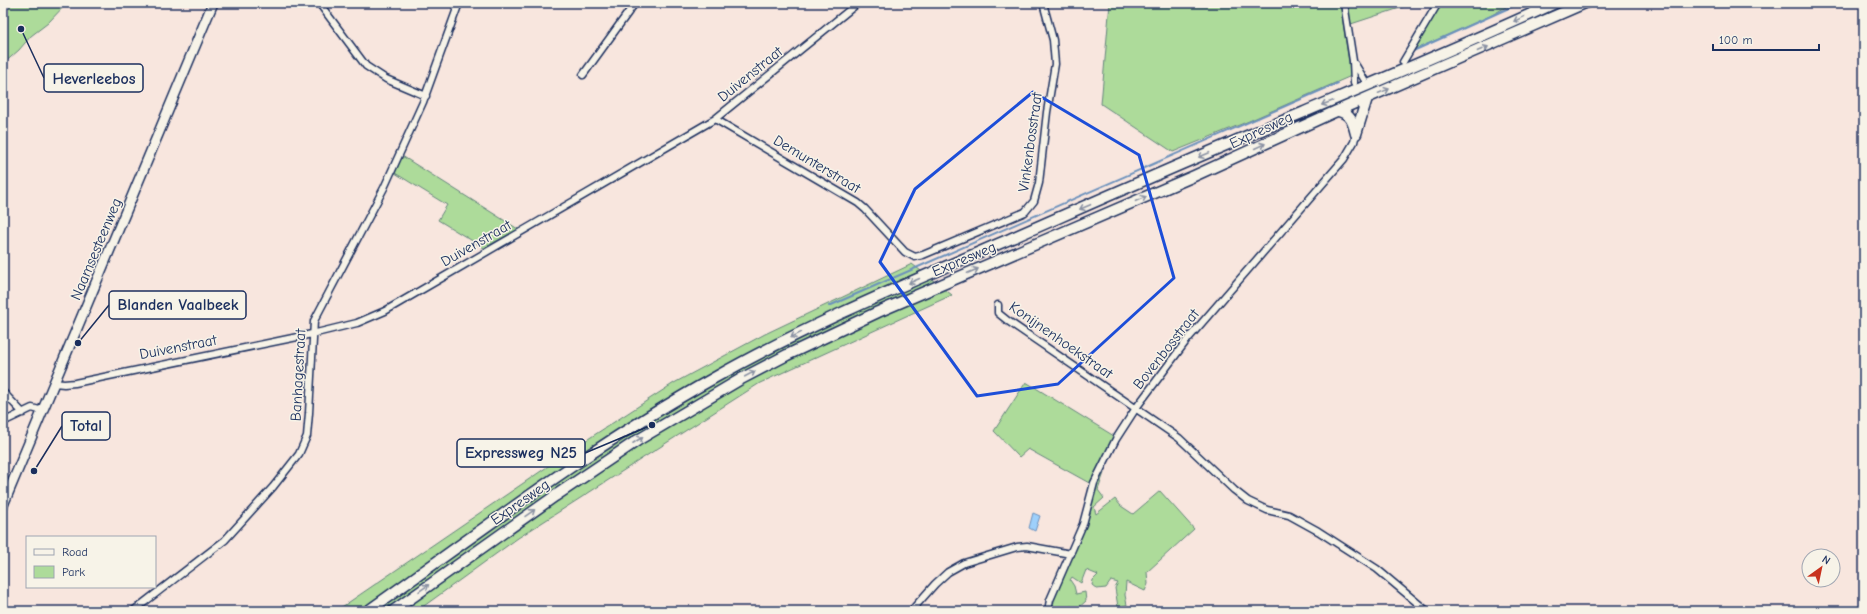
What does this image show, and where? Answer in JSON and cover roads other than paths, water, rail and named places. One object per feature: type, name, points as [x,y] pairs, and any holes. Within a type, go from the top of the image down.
[{"type":"highway","name":"Expresweg","points":[[368,611],[599,448],[667,405],[734,367],[820,323],[897,288],[1297,115],[1350,94],[1369,81],[1555,3]]},
{"type":"highway","name":"Expresweg","points":[[393,611],[602,464],[676,416],[787,355],[878,312],[1194,176],[1367,98],[1585,3]]},
{"type":"highway","points":[[1350,94],[1354,83]]},
{"type":"highway","points":[[1356,134],[1367,98]]},
{"type":"highway","points":[[1338,111],[1344,112],[1350,116],[1356,134]]},
{"type":"main road","name":"Naamsesteenweg","points":[[3,505],[214,3]]},
{"type":"street","points":[[319,3],[366,66],[386,79],[426,96]]},
{"type":"street","name":"Banhagestraat","points":[[133,611],[225,540],[274,487],[299,454],[307,436],[312,334],[314,321],[384,188],[426,96],[459,3]]},
{"type":"street","points":[[584,75],[635,3]]},
{"type":"street","name":"Duivenstraat","points":[[54,382],[64,384],[75,383],[312,334],[357,323],[385,310],[715,119],[858,3]]},
{"type":"street","name":"Vinkenbosstraat","points":[[895,244],[905,252],[915,257],[923,255],[1025,212],[1034,202],[1039,183],[1047,112],[1055,64],[1053,40],[1043,3]]},
{"type":"street","points":[[1344,3],[1354,61],[1354,83]]},
{"type":"street","points":[[1403,62],[1438,3]]},
{"type":"street","points":[[1354,61],[1369,81]]},
{"type":"street","name":"Demunterstraat","points":[[715,119],[858,203],[895,244]]},
{"type":"street","name":"Bovenbosstraat","points":[[1048,611],[1050,600],[1083,524],[1094,483],[1116,439],[1136,408],[1187,340],[1344,159],[1354,142],[1356,134]]},
{"type":"street","name":"Konijnenhoekstraat","points":[[998,305],[998,313],[1008,321],[1179,438],[1234,490],[1248,501],[1267,510],[1289,515],[1318,531],[1377,569],[1427,611]]},
{"type":"street","points":[[3,392],[23,413]]},
{"type":"street","points":[[3,422],[34,408],[43,410]]},
{"type":"street","points":[[911,611],[948,572],[964,563],[1018,547],[1027,546],[1071,554]]},
{"type":"water","points":[[1033,513],[1040,516],[1035,531],[1029,528]]},
{"type":"waterway","points":[[1413,51],[1520,3]]},
{"type":"waterway","points":[[829,306],[1338,83]]},
{"type":"place","name":"Heverleebos","points":[[21,29]]},
{"type":"place","name":"Blanden Vaalbeek","points":[[78,343]]},
{"type":"place","name":"Expressweg N25","points":[[652,425]]},
{"type":"place","name":"Total","points":[[34,471]]}]
